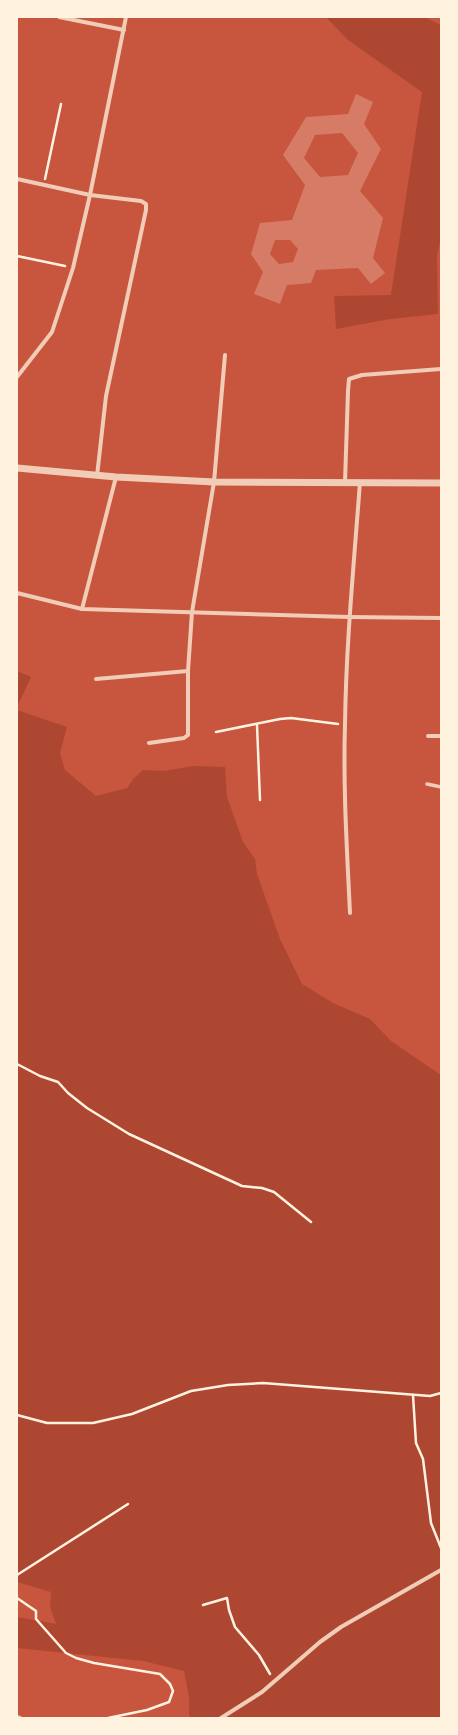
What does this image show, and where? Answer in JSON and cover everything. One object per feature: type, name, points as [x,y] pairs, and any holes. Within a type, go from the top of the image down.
[{"type":"street","points":[[59,17],[124,30]]},
{"type":"street","points":[[17,377],[52,332],[73,268],[90,195],[126,17]]},
{"type":"street","points":[[17,179],[90,195],[141,201],[146,204],[146,210],[106,396],[97,476]]},
{"type":"street","points":[[149,743],[184,738],[188,735],[188,671],[192,612],[214,482],[225,354]]},
{"type":"street","points":[[345,482],[348,391],[350,379],[362,375],[441,369]]},
{"type":"street","points":[[17,468],[97,476],[214,482],[441,483]]},
{"type":"street","points":[[82,609],[116,477]]},
{"type":"street","points":[[350,913],[344,725],[349,617],[360,482]]},
{"type":"street","points":[[17,592],[82,609],[349,617],[441,618]]},
{"type":"street","points":[[96,678],[188,671]]},
{"type":"street","points":[[428,736],[441,736]]},
{"type":"street","points":[[427,784],[441,787]]},
{"type":"street","points":[[221,1718],[262,1692],[320,1642],[341,1627],[441,1570]]},
{"type":"path","points":[[45,185],[61,104]]},
{"type":"path","points":[[17,256],[73,268]]},
{"type":"path","points":[[216,732],[291,718],[344,725]]},
{"type":"path","points":[[258,725],[260,800]]},
{"type":"path","points":[[17,1064],[40,1076],[58,1082],[68,1093],[87,1108],[129,1134],[242,1186],[262,1188],[274,1192],[311,1222]]},
{"type":"path","points":[[17,1415],[47,1423],[93,1423],[132,1414],[191,1391],[235,1384],[263,1383],[430,1396],[441,1393]]},
{"type":"path","points":[[413,1395],[416,1444],[423,1459],[430,1523],[441,1548]]},
{"type":"path","points":[[17,1575],[128,1504]]},
{"type":"path","points":[[17,1598],[36,1611],[36,1619],[66,1653],[76,1658],[94,1663],[160,1674],[170,1684],[173,1691],[170,1702],[147,1710],[108,1718]]},
{"type":"path","points":[[203,1605],[227,1598],[229,1610],[235,1627],[259,1655],[274,1682]]},
{"type":"shaded area","points":[[326,17],[424,17],[441,25],[441,237],[437,255],[438,314],[390,319],[336,329],[334,296],[391,295],[422,92],[348,40]]},
{"type":"shaded area","points":[[17,671],[31,677],[17,707]]},
{"type":"shaded area","points":[[17,710],[67,727],[60,753],[65,770],[96,796],[127,788],[134,778],[143,770],[164,771],[193,766],[225,767],[227,797],[243,842],[255,859],[257,874],[280,939],[302,984],[333,1003],[370,1019],[391,1041],[441,1075],[441,1718],[191,1718],[189,1715],[189,1697],[184,1671],[143,1661],[17,1648],[17,1617],[56,1624],[50,1607],[51,1592],[17,1582]]},
{"type":"building","points":[[356,94],[373,102],[364,124],[381,149],[360,191],[383,218],[373,258],[385,273],[371,284],[358,268],[316,270],[311,283],[287,285],[280,304],[254,294],[263,272],[251,254],[260,223],[292,220],[305,185],[283,155],[306,117],[348,114]],"holes":[[[342,133],[358,153],[348,175],[320,177],[304,158],[315,135]],[[275,240],[290,240],[298,249],[293,262],[279,264],[270,254]]]}]
